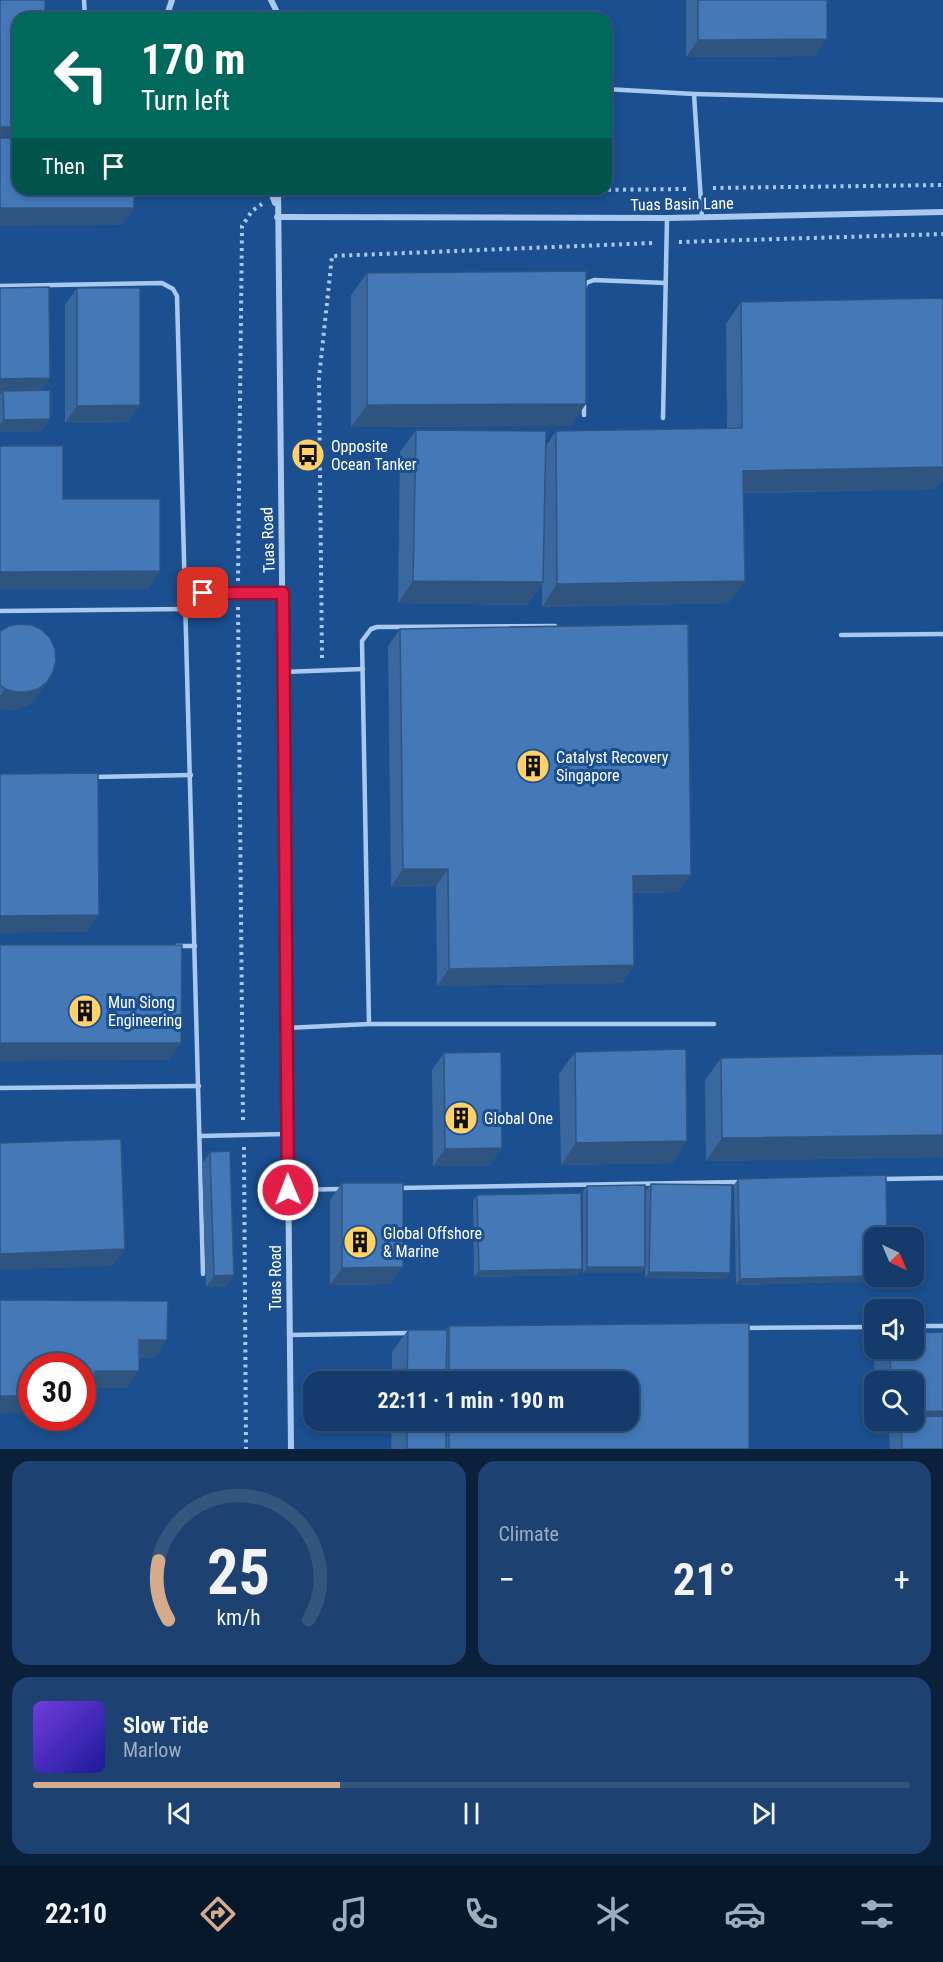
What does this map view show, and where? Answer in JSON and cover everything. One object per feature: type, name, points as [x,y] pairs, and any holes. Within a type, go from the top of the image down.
[{"type":"street","points":[[271,0],[276,10]]},
{"type":"street","name":"Tuas Road","points":[[275,195],[277,206],[283,593],[291,1449]]},
{"type":"street","name":"Tuas Basin Lane","points":[[277,217],[667,218],[943,212]]},
{"type":"lane","points":[[276,10],[277,0]]},
{"type":"lane","points":[[612,89],[694,94],[943,100]]},
{"type":"lane","points":[[694,94],[702,217]]},
{"type":"lane","points":[[663,418],[667,218]]},
{"type":"lane","points":[[584,292],[586,283],[594,280],[666,283]]},
{"type":"lane","points":[[0,286],[162,283],[173,289],[177,296],[203,1274]]},
{"type":"lane","points":[[584,393],[584,415]]},
{"type":"lane","points":[[186,593],[283,593]]},
{"type":"lane","points":[[0,611],[186,609]]},
{"type":"lane","points":[[369,1024],[362,641],[371,629],[377,627],[562,626]]},
{"type":"lane","points":[[841,635],[943,634]]},
{"type":"lane","points":[[282,672],[363,669]]},
{"type":"lane","points":[[83,777],[191,775]]},
{"type":"lane","points":[[172,946],[195,946]]},
{"type":"lane","points":[[286,1028],[369,1024],[714,1024]]},
{"type":"lane","points":[[0,1088],[199,1086]]},
{"type":"lane","points":[[200,1137],[287,1134]]},
{"type":"lane","points":[[872,1179],[943,1178]]},
{"type":"lane","points":[[395,1188],[752,1181]]},
{"type":"lane","points":[[288,1190],[347,1189]]},
{"type":"lane","points":[[744,1328],[864,1326]]},
{"type":"lane","points":[[924,1326],[943,1326]]},
{"type":"lane","points":[[289,1335],[410,1333]]},
{"type":"path","points":[[710,189],[943,185]]},
{"type":"path","points":[[612,190],[698,189]]},
{"type":"path","points":[[246,1449],[237,593],[242,226],[252,211],[271,195]]},
{"type":"path","points":[[322,670],[319,378],[332,256],[667,242],[943,234]]},
{"type":"building","points":[[0,0],[45,0],[45,12],[12,12],[12,127],[0,127]]},
{"type":"building","points":[[698,0],[827,0],[827,39],[698,40]]},
{"type":"building","points":[[0,138],[12,138],[12,195],[134,195],[134,208],[0,208]]},
{"type":"building","points":[[586,271],[586,404],[367,405],[367,273]]},
{"type":"building","points":[[49,287],[50,378],[0,379],[0,288]]},
{"type":"building","points":[[77,288],[140,288],[140,405],[77,406]]},
{"type":"building","points":[[943,298],[943,467],[743,471],[745,581],[557,584],[556,431],[742,428],[741,302]]},
{"type":"building","points":[[50,390],[50,419],[4,420],[3,391]]},
{"type":"building","points":[[416,430],[546,431],[543,582],[413,581]]},
{"type":"building","points":[[0,446],[63,446],[63,499],[160,499],[160,571],[0,572]]},
{"type":"building","points":[[20,624],[32,625],[42,630],[50,638],[55,649],[56,661],[47,682],[38,689],[27,692],[16,692],[0,685],[0,631]]},
{"type":"building","name":"Catalyst Recovery Singapore","points":[[688,624],[691,875],[633,876],[634,965],[449,969],[448,869],[403,869],[400,629]]},
{"type":"building","points":[[98,773],[99,915],[0,916],[0,774]]},
{"type":"building","name":"Mun Siong Engineering","points":[[0,945],[182,945],[181,1043],[0,1043]]},
{"type":"building","points":[[686,1049],[687,1141],[576,1143],[575,1052]]},
{"type":"building","name":"Global One","points":[[501,1052],[502,1148],[445,1149],[444,1053]]},
{"type":"building","points":[[943,1054],[943,1135],[722,1138],[721,1058]]},
{"type":"building","points":[[121,1139],[125,1249],[0,1254],[0,1143]]},
{"type":"building","points":[[230,1151],[234,1275],[214,1276],[210,1152]]},
{"type":"building","points":[[886,1175],[887,1227],[864,1227],[864,1276],[740,1279],[738,1179]]},
{"type":"building","name":"Global Offshore & Marine","points":[[342,1183],[403,1183],[403,1267],[342,1268]]},
{"type":"building","points":[[651,1184],[732,1185],[730,1273],[649,1272]]},
{"type":"building","points":[[645,1185],[645,1267],[587,1267],[587,1186]]},
{"type":"building","points":[[581,1193],[582,1269],[479,1271],[477,1195]]},
{"type":"building","points":[[0,1300],[168,1301],[167,1340],[139,1340],[139,1371],[96,1371],[96,1353],[18,1353],[18,1396],[0,1396]]},
{"type":"building","points":[[749,1323],[749,1449],[449,1449],[449,1431],[639,1431],[639,1371],[449,1371],[449,1326]]},
{"type":"building","points":[[408,1330],[447,1330],[446,1371],[407,1371]]},
{"type":"building","points":[[943,1332],[943,1411],[924,1412],[924,1371],[891,1371],[890,1359],[924,1359],[924,1333]]},
{"type":"building","points":[[943,1416],[943,1449],[902,1449],[901,1431],[924,1431],[924,1417]]},
{"type":"building","points":[[407,1431],[446,1431],[446,1449],[407,1449]]},
{"type":"place","name":"Opposite Ocean Tanker","points":[[308,455]]},
{"type":"place","name":"Catalyst Recovery Singapore","points":[[533,766]]},
{"type":"place","name":"Mun Siong Engineering","points":[[85,1011]]},
{"type":"place","name":"Global One","points":[[461,1118]]},
{"type":"place","name":"Global Offshore & Marine","points":[[360,1242]]},
{"type":"route","points":[[203,593],[283,593],[288,1190]]}]
